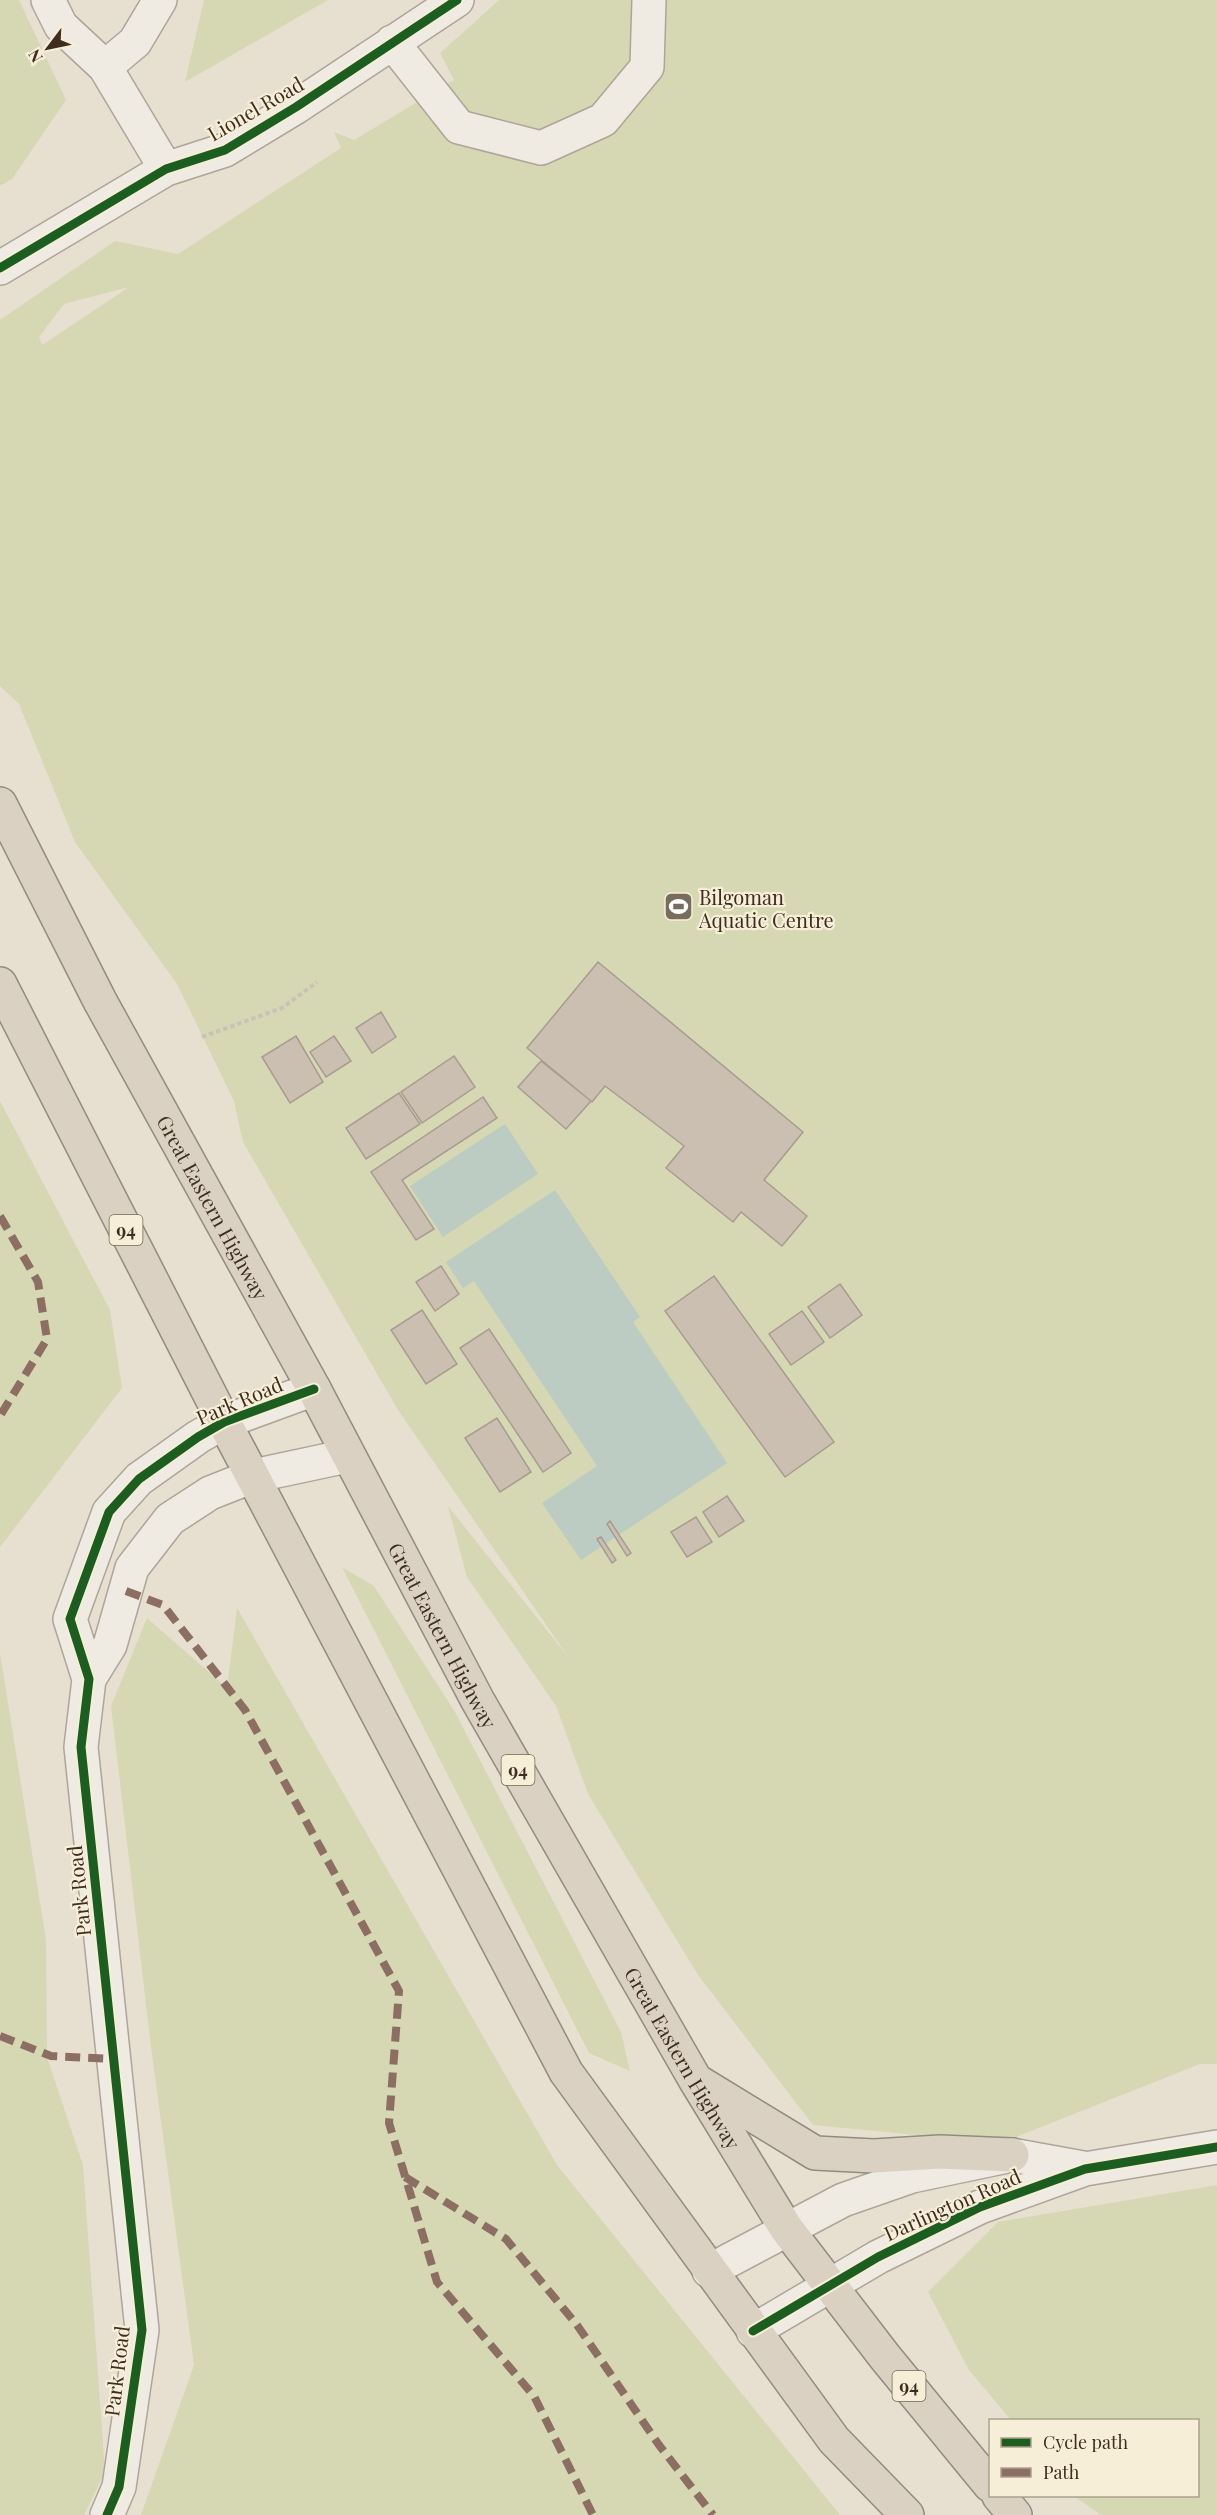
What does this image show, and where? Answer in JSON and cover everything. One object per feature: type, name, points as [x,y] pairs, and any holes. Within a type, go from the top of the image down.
[{"type":"highway","name":"Great Eastern Highway","points":[[0,804],[100,1001],[314,1389],[347,1456],[478,1701],[696,2081],[786,2228],[989,2484]]},
{"type":"highway","name":"94","points":[[0,984],[224,1422],[566,2072],[834,2440],[907,2515]]},
{"type":"highway","points":[[696,2081],[815,2153],[874,2156],[940,2152],[1012,2155]]},
{"type":"highway","points":[[1000,2497],[1015,2515]]},
{"type":"street","points":[[48,0],[61,26],[105,67],[166,169]]},
{"type":"street","points":[[105,67],[135,42],[160,0]]},
{"type":"street","name":"Lionel Road","points":[[0,268],[166,169],[225,150],[296,107],[457,0]]},
{"type":"street","points":[[392,42],[459,127],[541,148],[603,120],[647,67],[649,0]]},
{"type":"street","name":"Park Road","points":[[107,2515],[119,2487],[142,2331],[81,1747],[89,1679],[69,1618],[109,1512],[139,1479],[198,1437],[224,1422],[314,1389]]},
{"type":"street","name":"Park Road","points":[[89,1679],[110,1645],[132,1568],[170,1519],[210,1493],[253,1476],[347,1456]]},
{"type":"street","name":"Darlington Road","points":[[753,2331],[878,2257],[980,2207],[1085,2169],[1217,2147]]},
{"type":"street","name":"Darlington Road","points":[[709,2271],[786,2228],[843,2200],[912,2176],[1012,2155],[1085,2169]]},
{"type":"path","points":[[201,1037],[282,1008],[316,982]]},
{"type":"green space","points":[[0,0],[19,0],[66,100],[12,179],[0,186]]},
{"type":"green space","points":[[204,0],[328,0],[185,82]]},
{"type":"green space","name":"Bilgoman Aquatic Centre","points":[[499,0],[1217,0],[1217,2064],[1200,2064],[1001,2143],[813,2125],[698,1975],[588,1794],[556,1706],[467,1577],[448,1506],[569,1658],[398,1410],[243,1142],[234,1101],[177,984],[75,842],[19,704],[0,686],[0,320],[115,241],[178,254],[341,148],[334,132],[354,140],[454,80],[440,53]],"holes":[[[129,287],[42,345],[39,337],[64,304]]]},
{"type":"green space","points":[[0,1101],[110,1310],[122,1388],[0,1547]]},
{"type":"green space","points":[[342,1567],[374,1586],[455,1712],[621,2032],[630,2071],[589,2053]]},
{"type":"green space","points":[[237,1608],[557,2165],[840,2515],[141,2515],[194,2365],[151,2047],[111,1706],[147,1618],[227,1688]]},
{"type":"green space","points":[[0,1653],[46,1940],[47,2057],[83,2165],[105,2472],[84,2515],[0,2515]]},
{"type":"green space","points":[[1217,2185],[1217,2515],[1101,2515],[1075,2497],[1199,2497],[1199,2419],[1010,2419],[969,2370],[928,2292],[998,2222]]},
{"type":"shaded area","points":[[505,1124],[538,1174],[443,1237],[410,1186]]},
{"type":"shaded area","points":[[555,1190],[640,1317],[633,1322],[727,1463],[581,1560],[542,1503],[597,1466],[474,1281],[463,1288],[446,1262]]},
{"type":"building","points":[[598,962],[803,1132],[764,1180],[807,1216],[782,1246],[741,1212],[733,1222],[666,1168],[684,1146],[605,1086],[592,1102],[527,1048]]},
{"type":"building","points":[[381,1012],[396,1037],[372,1053],[356,1028]]},
{"type":"building","points":[[296,1036],[323,1082],[290,1103],[262,1057]]},
{"type":"building","points":[[334,1036],[351,1061],[326,1077],[310,1052]]},
{"type":"building","points":[[454,1056],[475,1087],[422,1123],[401,1092]]},
{"type":"building","points":[[541,1061],[591,1101],[566,1129],[518,1087]]},
{"type":"building","points":[[399,1093],[420,1124],[366,1159],[346,1128]]},
{"type":"building","points":[[483,1097],[497,1118],[402,1180],[434,1229],[416,1240],[371,1172]]},
{"type":"building","points":[[441,1266],[459,1294],[435,1311],[416,1282]]},
{"type":"building","points":[[714,1276],[834,1442],[785,1477],[665,1311]]},
{"type":"building","points":[[840,1284],[862,1315],[830,1338],[808,1307]]},
{"type":"building","points":[[422,1310],[457,1364],[426,1384],[391,1330]]},
{"type":"building","points":[[802,1311],[824,1342],[791,1365],[769,1334]]},
{"type":"building","points":[[489,1329],[571,1453],[543,1472],[460,1348]]},
{"type":"building","points":[[497,1418],[531,1472],[500,1492],[465,1438]]},
{"type":"building","points":[[727,1496],[744,1521],[719,1537],[703,1512]]},
{"type":"building","points":[[696,1517],[712,1542],[687,1557],[671,1532]]},
{"type":"building","points":[[610,1521],[631,1553],[627,1556],[607,1524]]},
{"type":"building","points":[[601,1537],[616,1560],[612,1563],[597,1539]]},
{"type":"marked path","points":[[0,1216],[38,1282],[47,1339],[0,1416]]},
{"type":"marked path","points":[[126,1591],[163,1605],[245,1710],[399,1991],[389,2123],[437,2282],[534,2396],[593,2515]]},
{"type":"marked path","points":[[0,2036],[51,2056],[113,2059]]},
{"type":"marked path","points":[[405,2177],[506,2239],[577,2325],[659,2445],[713,2515]]},
{"type":"cycle path","points":[[0,268],[166,169],[225,150],[296,107],[457,0]]},
{"type":"cycle path","points":[[107,2515],[119,2487],[142,2330],[81,1747],[89,1679],[70,1619],[109,1512],[139,1479],[198,1437],[224,1422],[314,1389]]},
{"type":"cycle path","points":[[753,2331],[878,2257],[980,2207],[1085,2169],[1217,2147]]},
{"type":"place","name":"Bilgoman Aquatic Centre","points":[[678,907]]}]
